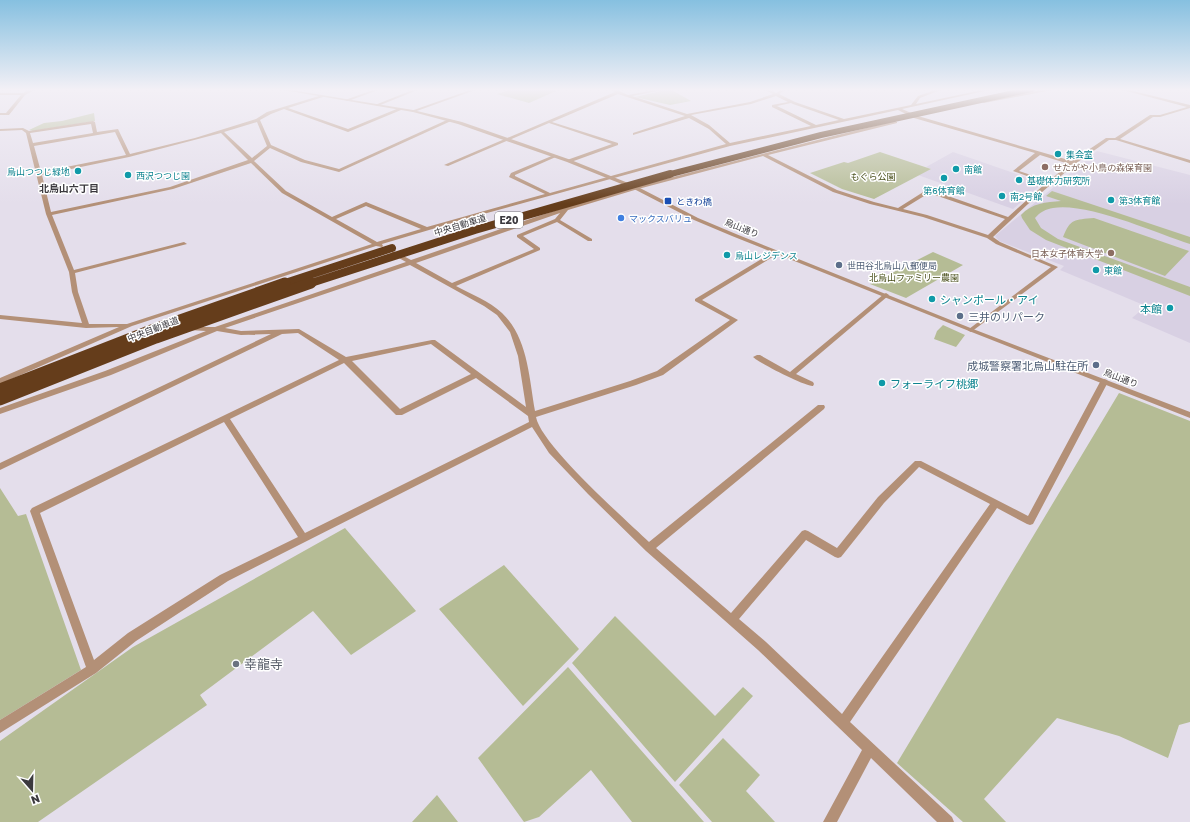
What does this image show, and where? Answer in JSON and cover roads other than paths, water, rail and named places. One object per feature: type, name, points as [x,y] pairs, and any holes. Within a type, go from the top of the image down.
[{"type":"highway","name":"中央自動車道","points":[[0,389],[152,330],[235,300],[377,253],[500,215],[660,170],[826,127]]},
{"type":"highway","name":"中央自動車道","points":[[0,400],[157,338],[383,259],[653,178],[855,127]]},
{"type":"street","points":[[0,130],[23,129],[28,132],[59,127]]},
{"type":"street","points":[[94,127],[95,134]]},
{"type":"street","points":[[39,174],[129,156],[197,139],[235,127]]},
{"type":"street","points":[[261,127],[269,146],[303,161],[339,171],[432,127]]},
{"type":"street","points":[[338,127],[348,131],[357,127]]},
{"type":"street","name":"烏山通り","points":[[471,127],[569,160],[636,188],[696,219],[777,252],[1104,382],[1189,412]]},
{"type":"street","points":[[446,165],[510,140],[537,127]]},
{"type":"street","points":[[565,127],[616,144],[569,160]]},
{"type":"street","points":[[635,134],[654,127]]},
{"type":"street","points":[[710,127],[729,145]]},
{"type":"street","points":[[0,380],[130,325],[378,244],[549,194],[729,145],[808,127]]},
{"type":"street","points":[[817,127],[834,136]]},
{"type":"street","points":[[0,411],[108,373],[216,329],[564,210],[636,188],[763,154],[871,127]]},
{"type":"street","points":[[951,127],[1073,163]]},
{"type":"street","points":[[1116,139],[1134,127]]},
{"type":"street","points":[[32,145],[116,130],[129,156]]},
{"type":"street","points":[[28,132],[39,174],[40,184],[49,214],[72,272],[75,292],[86,326]]},
{"type":"street","points":[[221,132],[284,192],[452,285],[499,314],[513,332],[522,356],[532,419]]},
{"type":"street","points":[[989,237],[1073,163],[1108,139],[1116,139],[1190,162]]},
{"type":"street","points":[[49,214],[171,188],[251,161],[269,146]]},
{"type":"street","points":[[1039,153],[1015,171],[1050,182]]},
{"type":"street","points":[[763,154],[835,191],[898,210],[925,216],[989,237],[998,243],[1055,267],[971,330]]},
{"type":"street","points":[[549,194],[512,177],[513,174],[556,156]]},
{"type":"street","points":[[898,210],[928,191],[1009,219]]},
{"type":"street","points":[[331,219],[366,204],[426,230]]},
{"type":"street","points":[[452,285],[538,249],[519,236],[557,220],[564,210]]},
{"type":"street","points":[[557,220],[590,240]]},
{"type":"street","points":[[72,272],[184,244]]},
{"type":"street","points":[[0,727],[92,669],[132,637],[224,578],[532,419],[660,373],[735,320],[697,300],[777,252]]},
{"type":"street","points":[[791,375],[886,295]]},
{"type":"street","points":[[0,317],[86,326],[130,325],[216,329],[241,333],[299,331],[351,364],[399,413],[477,374]]},
{"type":"street","points":[[0,467],[281,332]]},
{"type":"street","points":[[92,669],[34,511],[345,360],[432,342],[477,374],[532,419],[557,456],[591,492],[649,548],[762,646],[947,822]]},
{"type":"street","points":[[756,357],[810,384]]},
{"type":"street","points":[[732,620],[805,534],[838,554],[881,500],[918,463],[1030,521],[1104,382]]},
{"type":"street","points":[[649,548],[821,407]]},
{"type":"street","points":[[226,419],[303,537]]},
{"type":"street","points":[[843,722],[996,503]]},
{"type":"street","points":[[830,822],[869,749]]},
{"type":"place","name":"集会室","points":[[1058,154]]},
{"type":"place","name":"せたがや小鳥の森保育園","points":[[1045,167]]},
{"type":"place","name":"南館","points":[[956,169]]},
{"type":"place","name":"烏山つつじ緑地","points":[[78,171]]},
{"type":"place","name":"西沢つつじ園","points":[[128,175]]},
{"type":"place","name":"第6体育館","points":[[944,178]]},
{"type":"place","name":"基礎体力研究所","points":[[1019,180]]},
{"type":"place","name":"南2号館","points":[[1002,196]]},
{"type":"place","name":"第3体育館","points":[[1111,200]]},
{"type":"place","name":"ときわ橋","points":[[668,201]]},
{"type":"place","name":"マックスバリュ","points":[[621,218]]},
{"type":"place","name":"日本女子体育大学","points":[[1111,253]]},
{"type":"place","name":"烏山レジデンス","points":[[727,255]]},
{"type":"place","name":"世田谷北烏山八郵便局","points":[[839,265]]},
{"type":"place","name":"東館","points":[[1096,270]]},
{"type":"place","name":"シャンポール・アイ","points":[[932,299]]},
{"type":"place","name":"本館","points":[[1170,308]]},
{"type":"place","name":"三井のリパーク","points":[[960,316]]},
{"type":"place","name":"成城警察署北烏山駐在所","points":[[1096,365]]},
{"type":"place","name":"フォーライフ桃郷","points":[[882,383]]},
{"type":"place","name":"幸龍寺","points":[[236,664]]},
{"type":"district","name":"北烏山六丁目","points":[[69,188]]},
{"type":"park label","name":"もぐら公園","points":[[873,176]]},
{"type":"park label","name":"北烏山ファミリー農園","points":[[914,277]]}]
